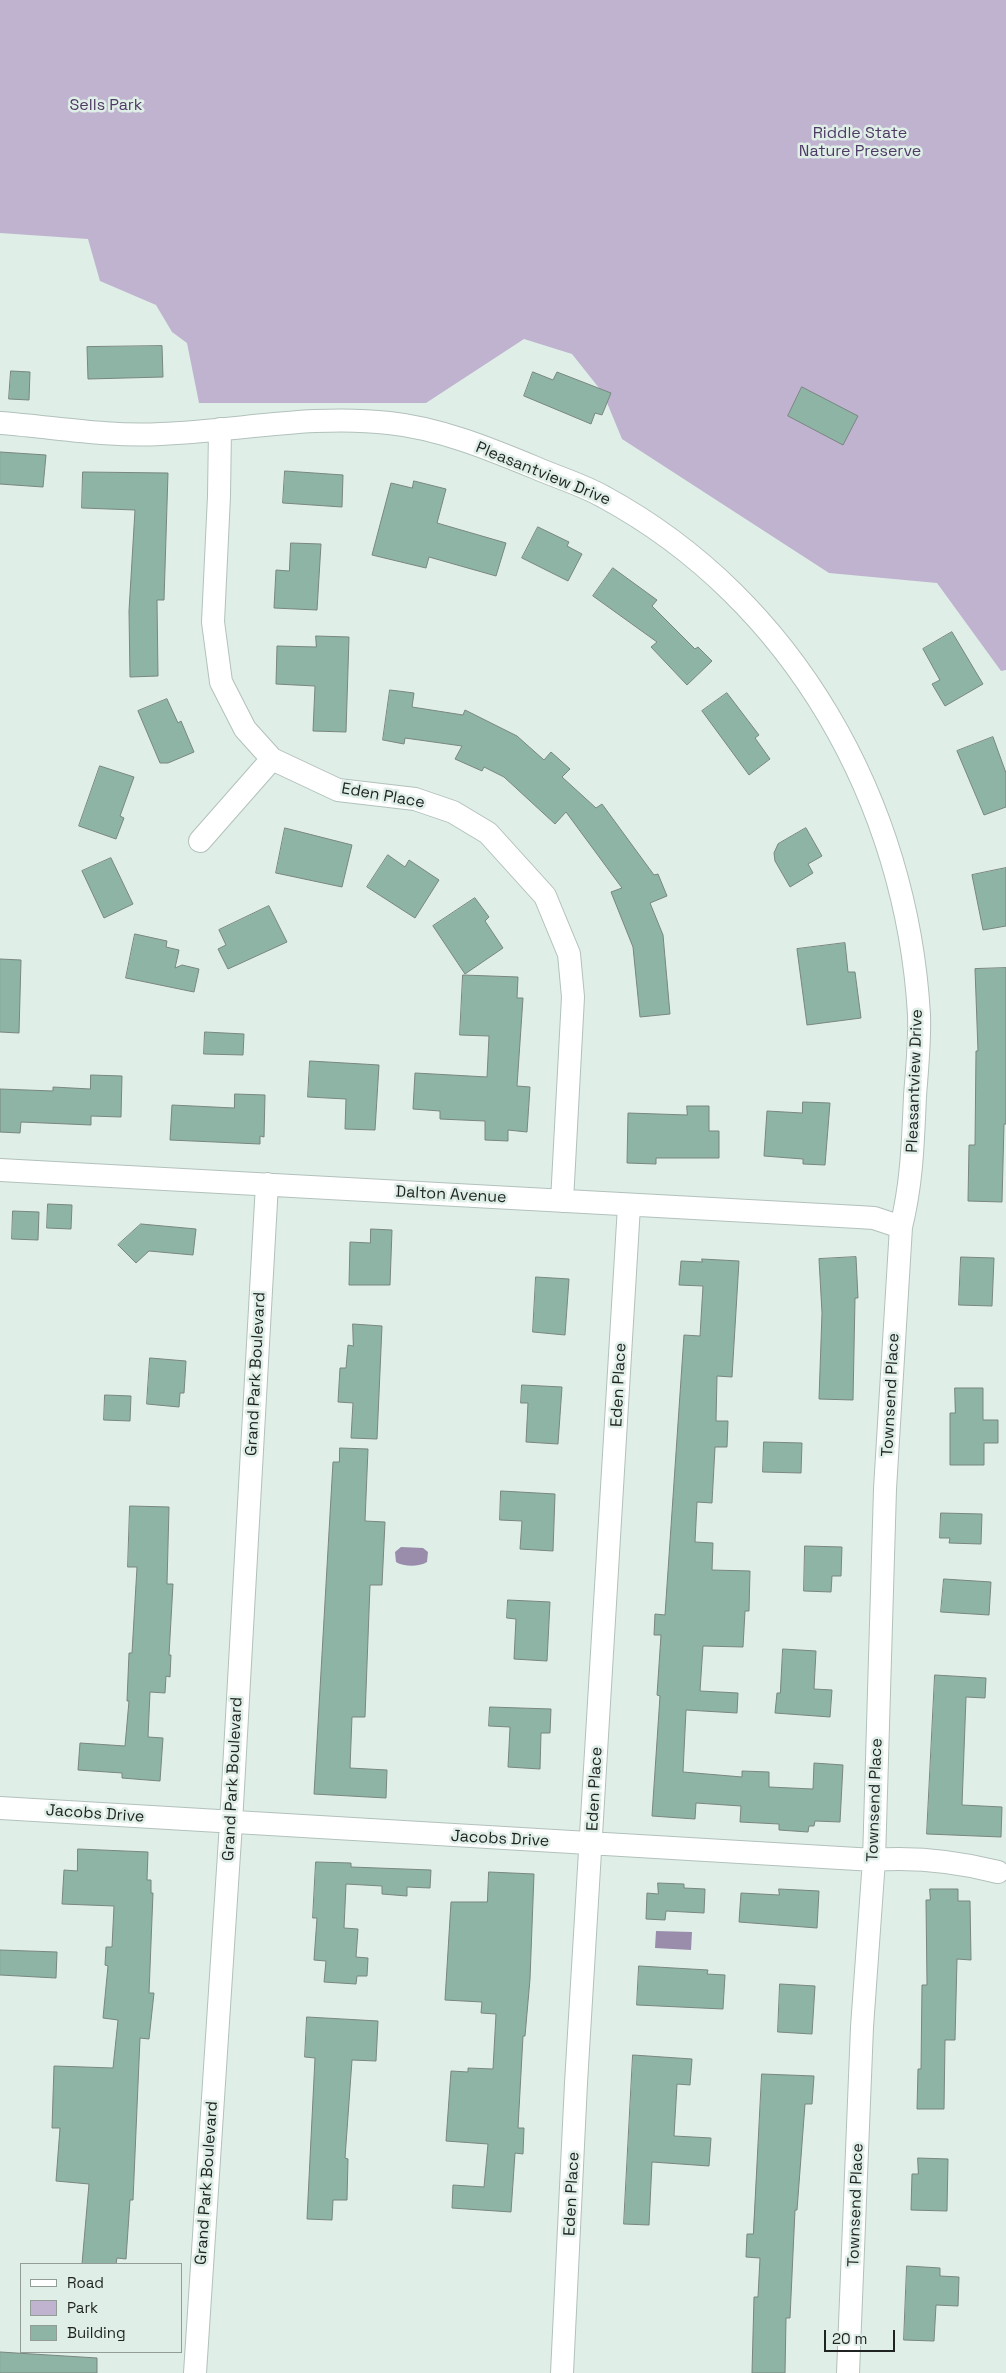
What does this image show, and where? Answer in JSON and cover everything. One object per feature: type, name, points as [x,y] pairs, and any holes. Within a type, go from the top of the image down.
[{"type":"street","name":"Pleasantview Drive","points":[[0,423],[64,431],[123,435],[164,434],[320,420],[391,423],[438,433],[495,452],[601,495],[649,524],[691,554],[728,586],[774,636],[808,680],[834,723],[879,818],[902,895],[915,976],[919,1019],[910,1188],[901,1227]]},
{"type":"street","name":"Eden Place","points":[[220,429],[213,622],[222,682],[245,729],[272,759],[338,790],[415,799],[453,812],[488,833],[545,896],[569,954],[573,997],[562,1201]]},
{"type":"street","points":[[200,842],[272,759]]},
{"type":"street","name":"Dalton Avenue","points":[[0,1170],[874,1218],[901,1227]]},
{"type":"street","name":"Grand Park Boulevard","points":[[195,2373],[231,1823],[267,1184]]},
{"type":"street","name":"Eden Place","points":[[562,2373],[576,2083],[592,1844],[629,1206]]},
{"type":"street","name":"Townsend Place","points":[[848,2373],[862,2027],[874,1860],[885,1489],[901,1227]]},
{"type":"street","name":"Jacobs Drive","points":[[0,1808],[874,1860],[899,1858],[946,1863],[998,1872]]},
{"type":"green space","points":[[0,0],[1006,0],[1006,670],[1001,671],[937,583],[829,573],[622,439],[603,393],[572,354],[524,339],[426,403],[199,403],[187,343],[172,332],[156,305],[100,281],[88,239],[0,233]]},
{"type":"shaded area","points":[[401,1547],[423,1548],[428,1552],[427,1562],[412,1566],[396,1562],[395,1552]]},
{"type":"shaded area","points":[[656,1931],[692,1932],[691,1950],[655,1948]]},
{"type":"building","points":[[162,346],[163,377],[88,379],[87,347]]},
{"type":"building","points":[[11,371],[30,372],[29,400],[9,399]]},
{"type":"building","points":[[533,372],[553,380],[557,372],[611,393],[602,415],[595,413],[591,424],[524,396]]},
{"type":"building","points":[[802,387],[858,416],[843,445],[788,416]]},
{"type":"building","points":[[0,452],[46,455],[43,487],[0,484]]},
{"type":"building","points":[[285,471],[343,475],[342,507],[283,503]]},
{"type":"building","points":[[83,472],[168,473],[164,600],[157,600],[158,676],[130,677],[129,611],[135,510],[82,508]]},
{"type":"building","points":[[414,481],[446,489],[437,523],[506,543],[496,576],[429,557],[426,568],[372,555],[391,483],[412,488]]},
{"type":"building","points":[[538,527],[569,542],[567,546],[582,554],[568,581],[522,558]]},
{"type":"building","points":[[291,543],[321,544],[317,610],[274,608],[276,570],[289,571]]},
{"type":"building","points":[[613,568],[657,600],[652,606],[695,649],[698,647],[712,661],[687,685],[651,647],[657,642],[593,596]]},
{"type":"building","points":[[952,632],[983,684],[945,706],[932,684],[940,680],[923,649]]},
{"type":"building","points":[[316,636],[349,637],[346,732],[313,731],[315,686],[276,684],[277,646],[316,647]]},
{"type":"building","points":[[390,690],[414,693],[412,707],[463,715],[465,710],[517,736],[544,760],[551,752],[570,769],[562,777],[596,808],[602,804],[654,875],[658,874],[667,896],[650,903],[663,935],[670,1014],[640,1017],[633,947],[611,892],[622,888],[566,812],[555,824],[504,777],[484,767],[482,771],[455,759],[462,746],[405,738],[404,744],[383,740]]},
{"type":"building","points":[[727,693],[759,735],[755,738],[770,759],[749,775],[702,711]]},
{"type":"building","points":[[167,699],[178,723],[181,721],[194,752],[168,763],[160,763],[138,711]]},
{"type":"building","points":[[993,737],[1006,773],[1006,807],[984,815],[957,751]]},
{"type":"building","points":[[100,766],[134,777],[120,816],[124,818],[116,839],[79,826]]},
{"type":"building","points":[[285,828],[352,845],[342,887],[276,873]]},
{"type":"building","points":[[806,828],[822,856],[808,864],[813,873],[790,887],[775,861],[774,853],[778,844]]},
{"type":"building","points":[[388,855],[405,867],[409,860],[439,880],[415,918],[367,887]]},
{"type":"building","points":[[111,858],[133,904],[104,918],[82,871]]},
{"type":"building","points":[[1006,868],[1006,926],[983,930],[972,875]]},
{"type":"building","points":[[475,898],[489,917],[485,921],[503,948],[465,974],[433,926]]},
{"type":"building","points":[[269,906],[287,942],[228,969],[218,949],[226,945],[219,930]]},
{"type":"building","points":[[135,934],[167,941],[166,947],[179,950],[175,968],[182,965],[199,969],[194,992],[126,978]]},
{"type":"building","points":[[845,943],[848,972],[855,972],[861,1018],[807,1025],[797,949]]},
{"type":"building","points":[[0,959],[21,960],[19,1033],[0,1032]]},
{"type":"building","points":[[1006,968],[1006,1124],[1004,1124],[1002,1202],[968,1201],[969,1145],[975,1145],[976,1051],[978,1051],[975,969]]},
{"type":"building","points":[[463,975],[518,977],[517,998],[523,998],[517,1086],[530,1087],[527,1132],[508,1130],[508,1141],[485,1140],[485,1121],[440,1119],[440,1111],[413,1109],[415,1073],[487,1077],[489,1036],[460,1035]]},
{"type":"building","points":[[205,1032],[244,1034],[243,1055],[204,1054]]},
{"type":"building","points":[[310,1061],[379,1065],[375,1130],[345,1129],[346,1099],[308,1097]]},
{"type":"building","points":[[91,1075],[122,1076],[121,1117],[91,1116],[91,1125],[21,1122],[20,1133],[0,1132],[0,1089],[53,1091],[53,1087],[90,1089]]},
{"type":"building","points":[[235,1094],[265,1095],[264,1137],[260,1136],[260,1144],[170,1140],[172,1105],[234,1108]]},
{"type":"building","points":[[803,1102],[830,1103],[825,1165],[803,1164],[803,1159],[764,1156],[767,1111],[802,1113]]},
{"type":"building","points":[[687,1106],[709,1106],[709,1131],[719,1131],[719,1158],[656,1158],[656,1164],[627,1163],[628,1113],[687,1115]]},
{"type":"building","points":[[48,1204],[72,1205],[71,1229],[47,1228]]},
{"type":"building","points":[[13,1211],[39,1212],[38,1240],[12,1239]]},
{"type":"building","points":[[141,1224],[196,1229],[193,1255],[149,1251],[136,1263],[118,1245]]},
{"type":"building","points":[[371,1229],[392,1230],[390,1285],[349,1285],[350,1242],[370,1243]]},
{"type":"building","points":[[856,1257],[858,1298],[855,1298],[853,1400],[819,1399],[822,1313],[819,1259]]},
{"type":"building","points":[[961,1257],[994,1258],[992,1306],[959,1305]]},
{"type":"building","points":[[702,1259],[739,1261],[732,1377],[717,1376],[716,1421],[728,1421],[727,1447],[715,1447],[712,1503],[697,1502],[695,1542],[713,1543],[712,1570],[750,1571],[749,1611],[745,1611],[743,1647],[703,1646],[700,1691],[738,1693],[737,1713],[686,1710],[683,1772],[742,1777],[742,1771],[769,1772],[769,1787],[813,1789],[814,1763],[843,1765],[840,1822],[815,1821],[814,1826],[809,1826],[808,1832],[779,1830],[779,1824],[740,1822],[741,1806],[696,1803],[695,1819],[652,1816],[660,1696],[657,1695],[661,1635],[654,1635],[655,1614],[665,1615],[684,1335],[700,1336],[703,1286],[679,1285],[681,1261],[702,1262]]},
{"type":"building","points":[[536,1277],[569,1279],[565,1335],[533,1332]]},
{"type":"building","points":[[353,1324],[382,1326],[377,1439],[351,1438],[353,1403],[338,1402],[340,1368],[346,1368],[348,1345],[353,1346]]},
{"type":"building","points":[[150,1358],[186,1361],[184,1393],[180,1393],[179,1407],[147,1404]]},
{"type":"building","points":[[522,1385],[562,1387],[558,1444],[526,1442],[528,1403],[521,1403]]},
{"type":"building","points":[[955,1388],[983,1388],[983,1420],[998,1420],[998,1443],[984,1443],[984,1465],[950,1465],[950,1413],[955,1413]]},
{"type":"building","points":[[105,1395],[131,1396],[130,1421],[104,1420]]},
{"type":"building","points":[[764,1442],[802,1443],[801,1473],[763,1472]]},
{"type":"building","points":[[340,1448],[368,1449],[365,1521],[385,1522],[382,1585],[370,1585],[365,1717],[352,1717],[350,1768],[387,1770],[386,1798],[314,1794],[333,1462],[339,1462]]},
{"type":"building","points":[[501,1491],[555,1494],[553,1551],[520,1549],[522,1521],[500,1520]]},
{"type":"building","points":[[130,1506],[169,1507],[167,1584],[173,1584],[169,1655],[171,1655],[170,1677],[166,1676],[165,1693],[150,1692],[148,1737],[163,1738],[160,1781],[122,1778],[122,1773],[78,1770],[80,1743],[125,1746],[129,1701],[127,1701],[129,1653],[132,1653],[137,1567],[128,1567]]},
{"type":"building","points":[[941,1513],[982,1514],[981,1544],[949,1543],[950,1538],[940,1538]]},
{"type":"building","points":[[805,1546],[842,1547],[841,1576],[832,1576],[831,1592],[804,1591]]},
{"type":"building","points":[[944,1579],[991,1582],[989,1615],[941,1612]]},
{"type":"building","points":[[508,1600],[550,1602],[547,1661],[514,1659],[516,1619],[507,1618]]},
{"type":"building","points":[[783,1649],[816,1651],[814,1689],[832,1690],[830,1717],[775,1713],[777,1693],[780,1693]]},
{"type":"building","points":[[935,1675],[986,1678],[985,1698],[966,1697],[962,1805],[1002,1807],[1001,1837],[927,1834]]},
{"type":"building","points":[[490,1707],[551,1709],[550,1733],[541,1733],[540,1769],[508,1767],[510,1727],[489,1726]]},
{"type":"building","points":[[78,1849],[148,1852],[147,1880],[151,1880],[151,1893],[153,1893],[149,1993],[154,1993],[149,2039],[140,2038],[133,2200],[130,2200],[126,2259],[117,2258],[116,2263],[82,2263],[89,2184],[56,2181],[60,2128],[52,2128],[54,2066],[113,2068],[118,2020],[103,2018],[108,1966],[105,1965],[106,1947],[112,1947],[114,1906],[62,1904],[64,1870],[77,1871]]},
{"type":"building","points":[[316,1862],[351,1863],[351,1867],[431,1870],[430,1888],[407,1887],[407,1896],[382,1894],[382,1886],[346,1884],[344,1928],[358,1929],[356,1957],[368,1958],[367,1976],[357,1976],[356,1984],[324,1982],[326,1961],[314,1960],[317,1918],[313,1918]]},
{"type":"building","points":[[489,1872],[534,1874],[530,1979],[525,2036],[523,2036],[518,2128],[524,2128],[523,2154],[515,2153],[511,2212],[452,2208],[453,2185],[484,2187],[488,2144],[446,2141],[451,2071],[468,2072],[468,2068],[493,2069],[496,2014],[481,2013],[482,2002],[445,2000],[451,1902],[487,1902]]},
{"type":"building","points":[[658,1883],[684,1884],[684,1888],[705,1889],[704,1913],[666,1911],[665,1920],[646,1919],[647,1893],[658,1894]]},
{"type":"building","points":[[779,1889],[819,1891],[817,1928],[739,1922],[741,1893],[779,1895]]},
{"type":"building","points":[[930,1889],[958,1889],[958,1901],[970,1901],[971,1960],[957,1959],[955,2040],[945,2040],[944,2109],[917,2109],[918,2069],[921,2069],[922,1985],[927,1985],[926,1900],[930,1900]]},
{"type":"building","points":[[0,1950],[57,1952],[56,1978],[0,1975]]},
{"type":"building","points":[[639,1966],[708,1970],[707,1974],[725,1975],[723,2009],[637,2005]]},
{"type":"building","points":[[780,1984],[815,1986],[812,2034],[778,2032]]},
{"type":"building","points":[[307,2017],[378,2021],[376,2061],[352,2060],[345,2158],[348,2159],[347,2200],[333,2200],[332,2220],[307,2219],[315,2058],[305,2057]]},
{"type":"building","points":[[633,2055],[692,2059],[690,2085],[677,2084],[674,2136],[711,2138],[709,2166],[652,2162],[649,2225],[624,2224]]},
{"type":"building","points":[[762,2074],[814,2076],[812,2104],[805,2104],[797,2210],[795,2210],[790,2318],[786,2318],[785,2373],[752,2373],[754,2297],[758,2297],[760,2258],[746,2257],[747,2234],[753,2234]]},
{"type":"building","points":[[918,2158],[948,2159],[947,2211],[911,2210],[912,2174],[918,2174]]},
{"type":"building","points":[[907,2266],[940,2268],[940,2276],[959,2277],[958,2306],[936,2305],[934,2341],[904,2340]]},
{"type":"building","points":[[0,2352],[97,2358],[97,2373],[0,2373]]},
{"type":"park label","name":"Sells Park","points":[[106,106]]},
{"type":"park label","name":"Riddle State Nature Preserve","points":[[860,143]]}]
